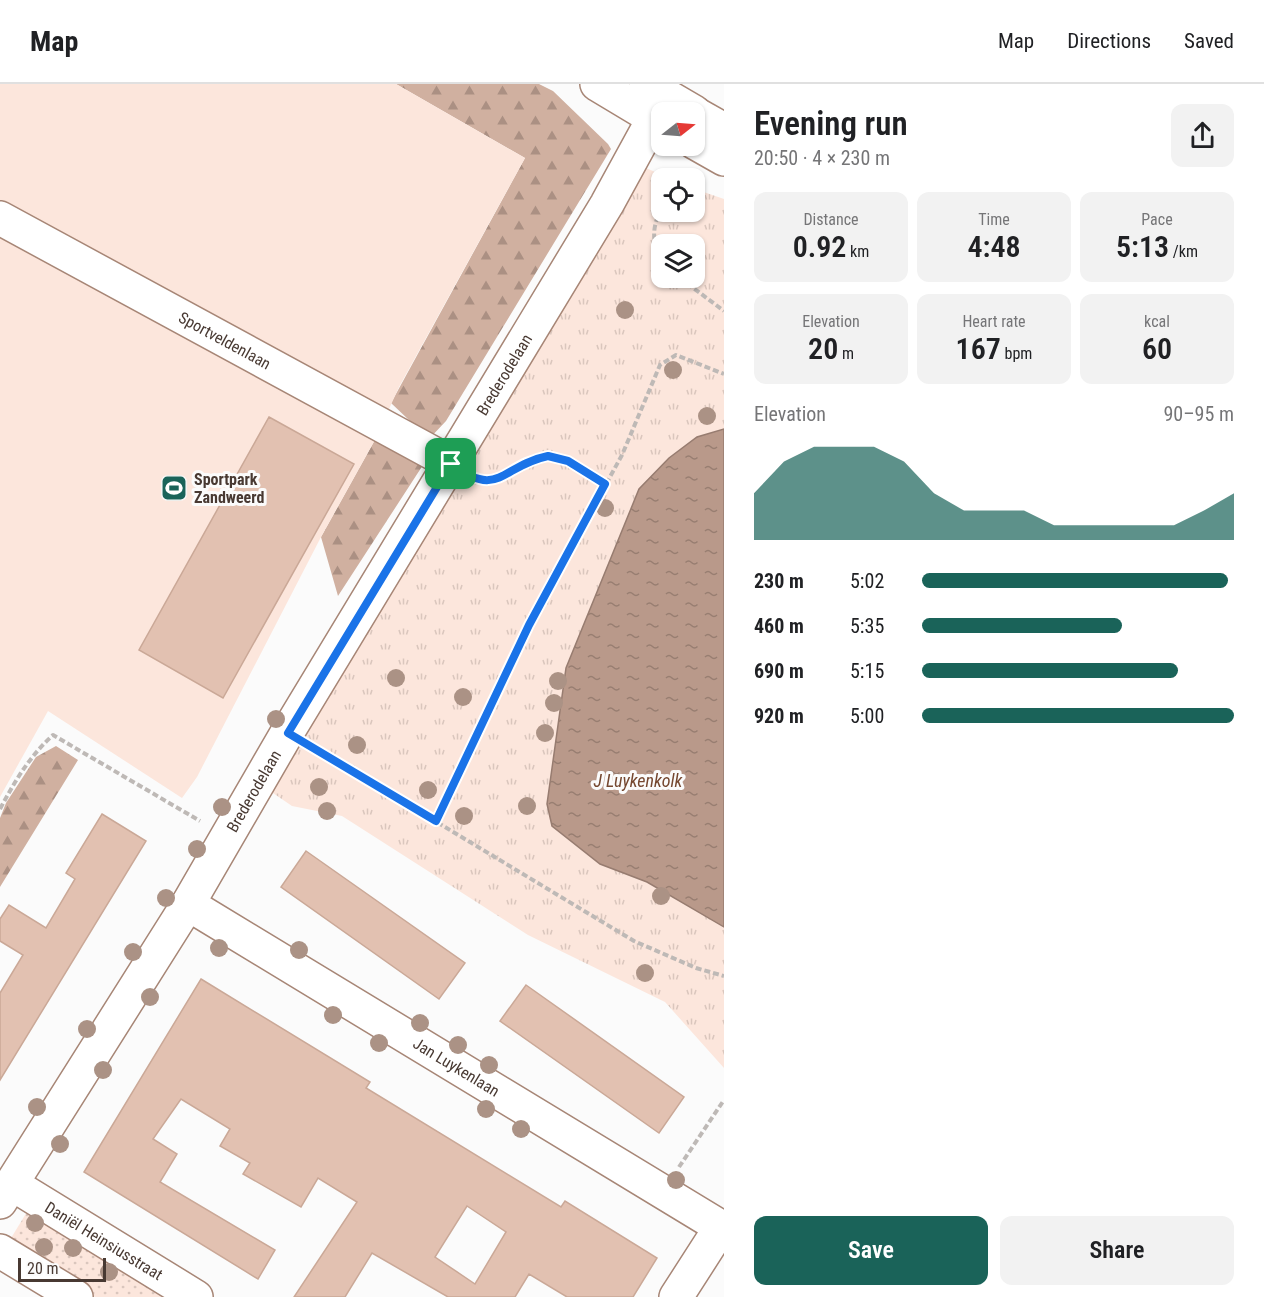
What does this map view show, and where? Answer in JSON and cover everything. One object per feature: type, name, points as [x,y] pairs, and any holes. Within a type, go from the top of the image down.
[{"type":"street","points":[[597,84],[651,104]]},
{"type":"street","name":"Brederodelaan","points":[[6,1193],[188,904],[288,733],[613,195],[651,118]]},
{"type":"street","points":[[705,119],[724,130]]},
{"type":"street","points":[[705,148],[724,159]]},
{"type":"street","name":"Sportveldenlaan","points":[[0,218],[451,464]]},
{"type":"street","name":"Jan Luykenlaan","points":[[188,904],[722,1228]]},
{"type":"street","name":"Daniël Heinsiusstraat","points":[[6,1193],[196,1297]]},
{"type":"street","points":[[676,1297],[722,1228]]},
{"type":"street","points":[[0,1251],[76,1297]]},
{"type":"path","points":[[693,288],[724,311]]},
{"type":"path","points":[[436,821],[529,625],[621,455],[660,364],[676,355],[724,374]]},
{"type":"path","points":[[451,464],[469,477],[488,482],[536,459],[558,457],[605,484]]},
{"type":"path","points":[[288,733],[634,941],[696,968],[724,976]]},
{"type":"path","points":[[0,809],[21,770],[35,752],[53,735],[227,837]]},
{"type":"path","points":[[662,1193],[724,1100]]},
{"type":"green space","name":"Sportpark Zandweerd","points":[[0,84],[396,84],[525,158],[399,387],[376,438],[321,537],[197,777],[182,798],[48,711],[0,797]]},
{"type":"green space","points":[[396,84],[539,84],[553,91],[611,149],[446,421],[429,439],[391,403],[525,158]]},
{"type":"green space","points":[[646,168],[651,170],[651,222],[705,222],[705,192],[724,199],[724,1068],[665,1002],[528,935],[342,816],[292,806],[267,789]]},
{"type":"green space","points":[[376,438],[423,465],[338,596],[321,537]]},
{"type":"green space","points":[[56,746],[78,760],[0,887],[0,818],[6,803],[36,757]]},
{"type":"green space","points":[[30,1207],[174,1297],[95,1297],[8,1243]]},
{"type":"water","name":"J Luykenkolk","points":[[724,429],[724,927],[647,882],[600,864],[552,826],[547,804],[566,668],[639,489],[669,458],[697,437]]},
{"type":"building","points":[[269,417],[354,464],[223,698],[139,650]]},
{"type":"building","points":[[102,814],[146,841],[0,1080],[0,993],[23,955],[0,941],[0,919],[9,905],[46,928],[75,879],[66,873]]},
{"type":"building","points":[[306,851],[465,963],[439,999],[281,887]]},
{"type":"building","points":[[201,979],[370,1082],[366,1088],[561,1207],[565,1201],[657,1258],[633,1297],[567,1297],[529,1274],[515,1297],[448,1297],[372,1253],[345,1297],[294,1297],[357,1202],[318,1178],[301,1207],[243,1174],[250,1163],[220,1146],[230,1129],[181,1099],[153,1139],[177,1154],[160,1182],[275,1250],[258,1279],[84,1172]],"holes":[[[467,1206],[506,1232],[475,1284],[435,1257]]]},
{"type":"building","points":[[526,985],[684,1097],[659,1133],[500,1021]]},
{"type":"place","name":"Sportpark Zandweerd","points":[[174,488]]},
{"type":"route","points":[[548,456],[558,457],[605,484],[529,625],[436,821],[288,733],[451,464],[469,477],[488,482],[536,459],[548,456]]}]
